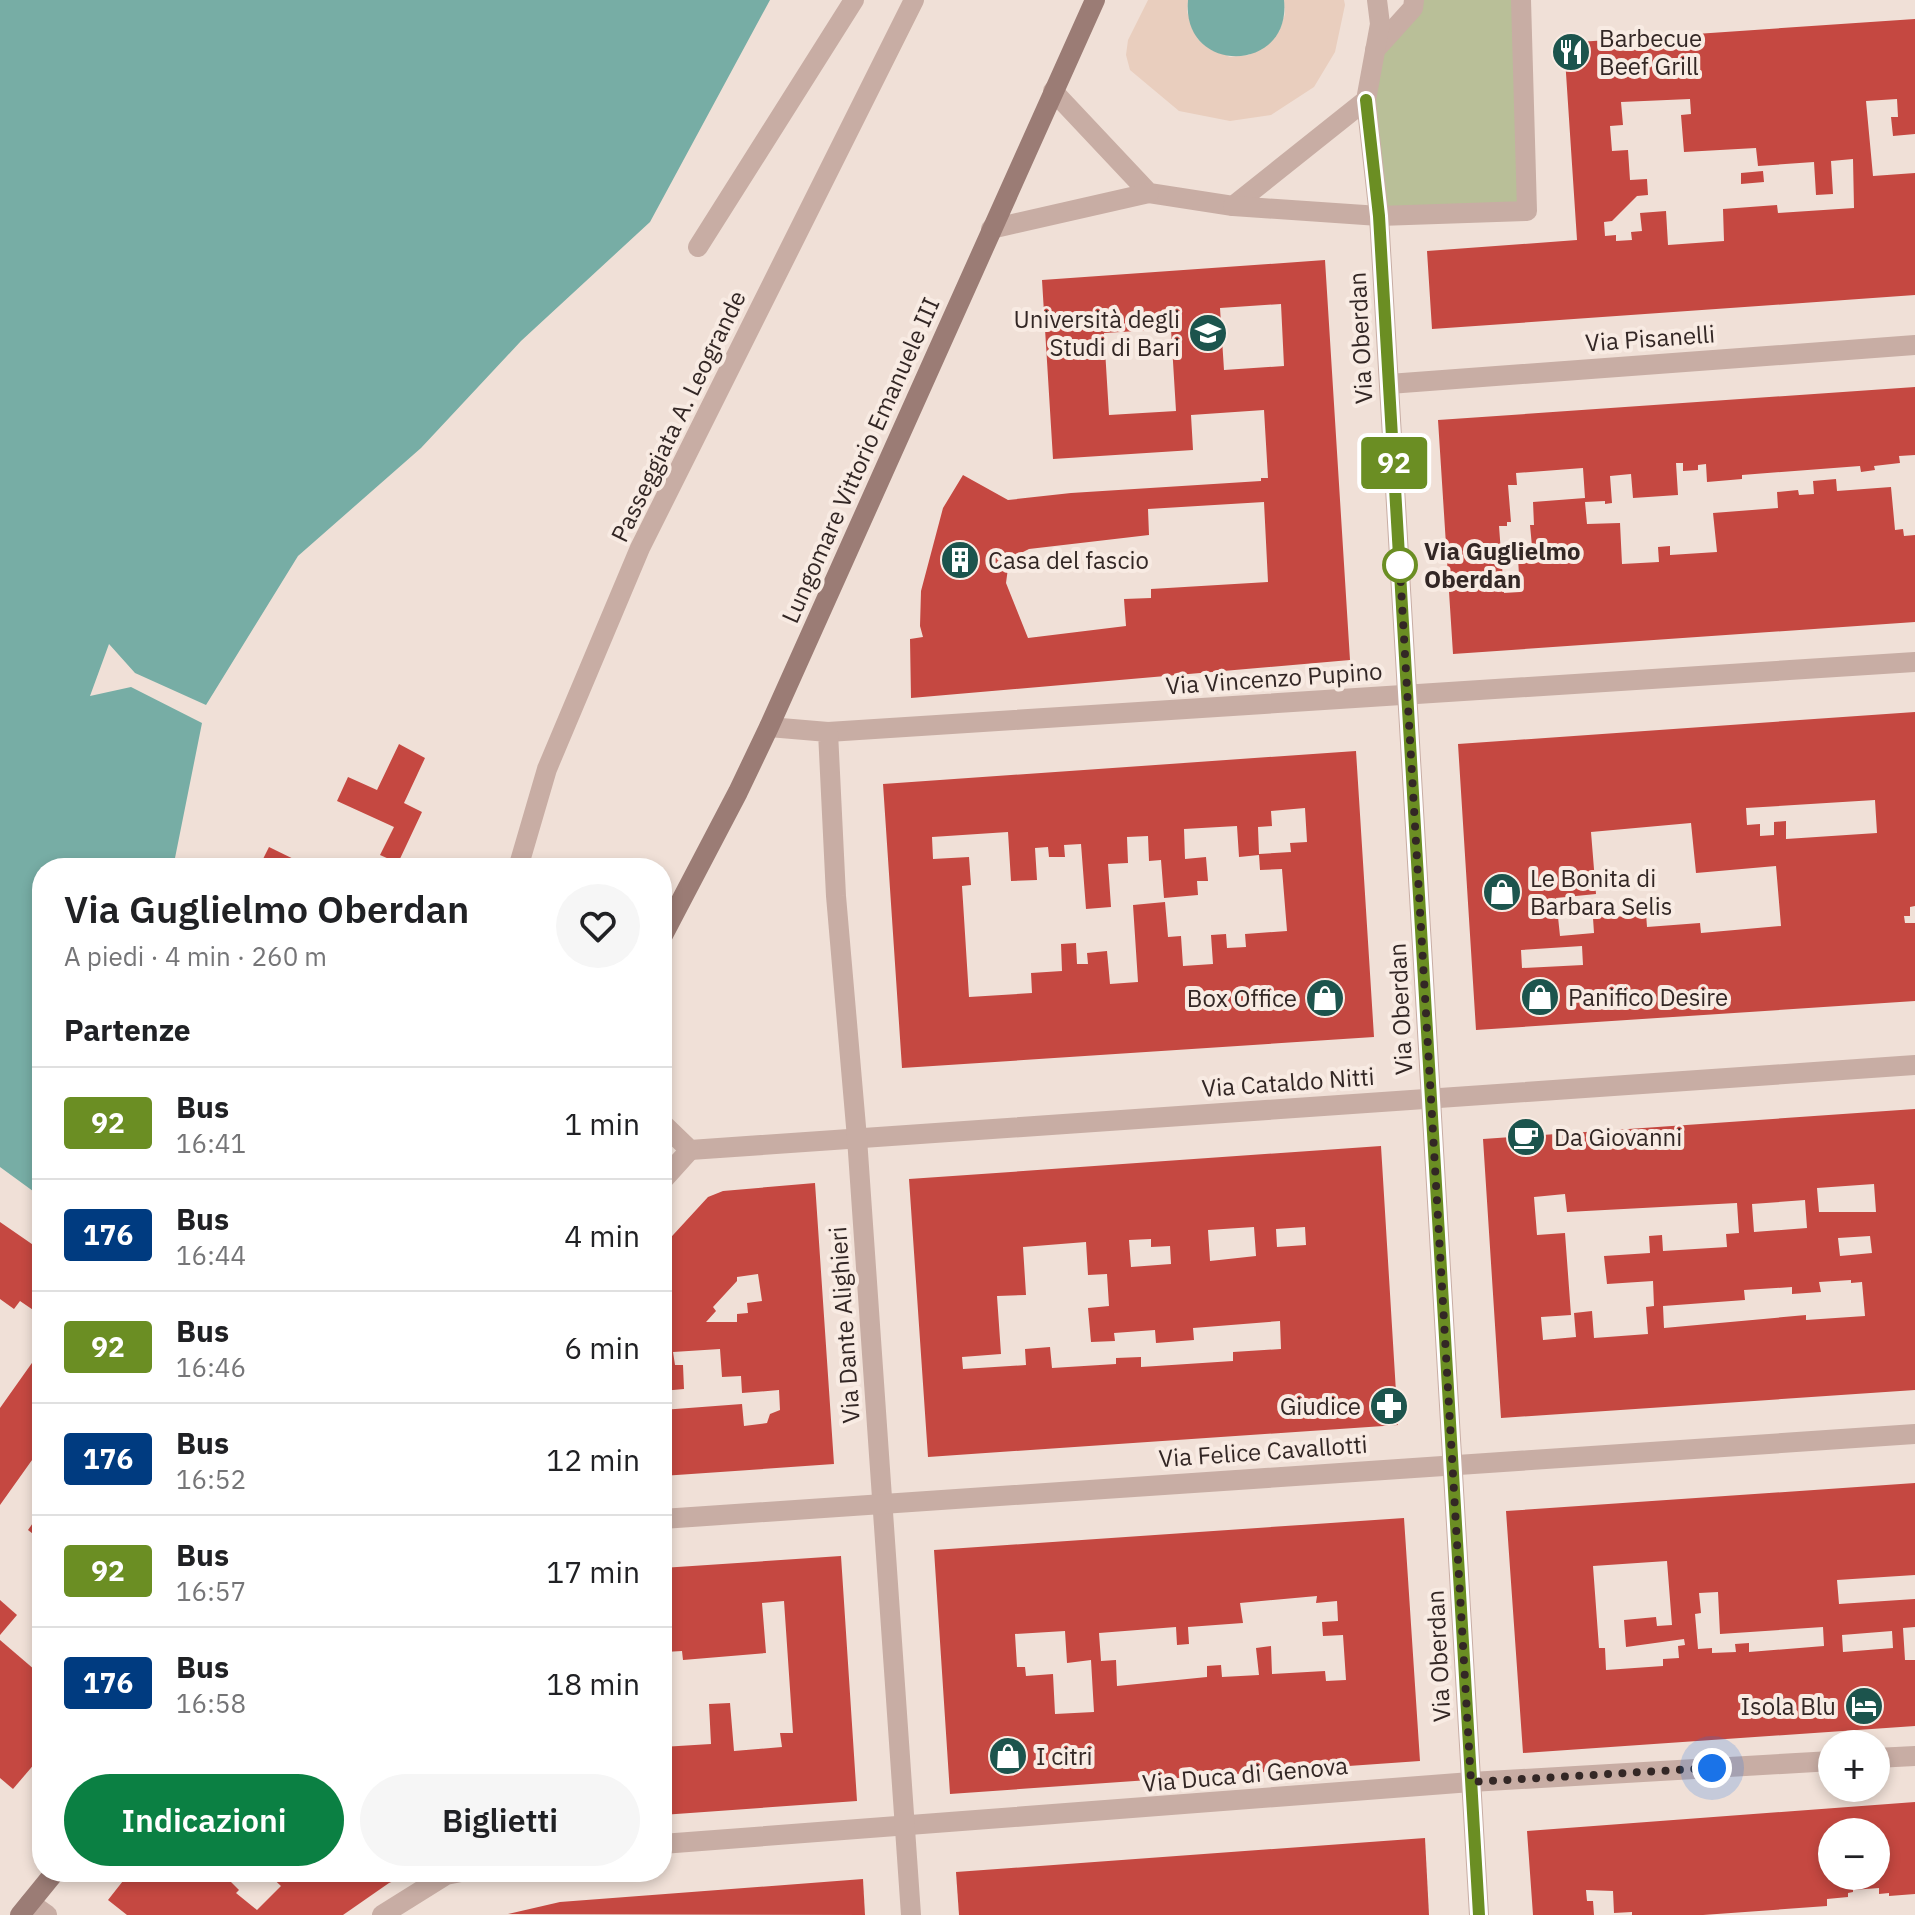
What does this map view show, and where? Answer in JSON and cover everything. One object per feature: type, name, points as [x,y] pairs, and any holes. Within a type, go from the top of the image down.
[{"type":"main road","name":"Lungomare Vittorio Emanuele III","points":[[672,918],[769,727],[1095,0]]},
{"type":"main road","points":[[25,1909],[47,1882]]},
{"type":"street","points":[[698,247],[854,0]]},
{"type":"street","name":"Passeggiata A. Leogrande","points":[[521,858],[547,769],[640,548],[914,0]]},
{"type":"street","name":"Via Oberdan","points":[[1377,0],[1380,24],[1366,100],[1379,216],[1479,1915]]},
{"type":"street","points":[[1375,50],[1413,8],[1414,0]]},
{"type":"street","points":[[991,229],[1149,193],[1233,206],[1379,216],[1527,211],[1521,0]]},
{"type":"street","points":[[1053,91],[1149,193]]},
{"type":"street","points":[[1233,206],[1366,100]]},
{"type":"street","name":"Via Pisanelli","points":[[1389,384],[1915,345]]},
{"type":"street","name":"Via Vincenzo Pupino","points":[[769,727],[828,732],[1915,662]]},
{"type":"street","name":"Via Dante Alighieri","points":[[828,732],[836,896],[857,1138],[911,1915]]},
{"type":"street","name":"Via Cataldo Nitti","points":[[690,1150],[1915,1065]]},
{"type":"street","points":[[672,1133],[690,1150],[672,1170]]},
{"type":"street","name":"Via Felice Cavallotti","points":[[672,1518],[1915,1434]]},
{"type":"street","points":[[1890,1757],[1915,1756]]},
{"type":"street","name":"Via Duca di Genova","points":[[672,1843],[1471,1782],[1818,1762]]},
{"type":"street","points":[[382,1915],[435,1882]]},
{"type":"street","points":[[25,1909],[47,1915]]},
{"type":"green space","points":[[1415,0],[1520,0],[1526,210],[1380,216],[1367,99],[1376,50]]},
{"type":"shaded area","points":[[1148,0],[1188,0],[1187,12],[1197,38],[1204,45],[1230,57],[1249,55],[1279,32],[1285,14],[1284,0],[1344,0],[1345,5],[1335,52],[1314,87],[1271,115],[1230,121],[1179,111],[1130,70],[1126,55],[1128,40]]},
{"type":"water","points":[[0,0],[770,0],[650,222],[521,341],[421,448],[298,556],[206,705],[135,673],[109,644],[90,696],[131,687],[202,723],[175,858],[32,858],[32,1190],[0,1167]]},
{"type":"water","points":[[1188,0],[1284,0],[1282,24],[1271,42],[1255,53],[1236,56],[1217,53],[1201,42],[1190,25]]},
{"type":"building","points":[[1915,19],[1915,134],[1893,136],[1891,117],[1898,117],[1897,99],[1866,101],[1873,176],[1915,173],[1915,295],[1432,329],[1427,251],[1577,240],[1564,43]],"holes":[[[1690,99],[1691,114],[1681,115],[1684,152],[1756,148],[1758,166],[1814,162],[1816,195],[1833,194],[1831,161],[1853,159],[1854,208],[1778,213],[1777,205],[1723,209],[1724,241],[1668,245],[1666,211],[1640,213],[1642,231],[1631,232],[1632,240],[1616,241],[1616,235],[1605,236],[1604,222],[1612,221],[1637,196],[1648,195],[1647,179],[1630,180],[1628,150],[1612,151],[1610,126],[1623,125],[1621,102]]]},
{"type":"building","points":[[1763,171],[1764,182],[1741,184],[1741,173]]},
{"type":"building","points":[[1325,260],[1350,660],[911,698],[910,639],[923,637],[920,626],[921,591],[943,508],[963,475],[1008,500],[1268,478],[1264,410],[1191,415],[1193,450],[1053,459],[1042,280]],"holes":[[[1281,304],[1284,366],[1224,370],[1220,308]],[[1171,329],[1176,411],[1109,415],[1104,333]],[[1264,502],[1268,582],[1151,589],[1151,598],[1124,599],[1126,626],[1028,638],[1006,583],[1008,568],[1015,556],[1029,549],[1149,535],[1148,509]]]},
{"type":"building","points":[[1915,387],[1915,455],[1899,456],[1900,463],[1874,466],[1875,470],[1861,472],[1860,466],[1742,475],[1742,479],[1707,482],[1706,464],[1698,465],[1698,470],[1683,471],[1683,463],[1676,463],[1678,495],[1633,498],[1631,474],[1610,476],[1612,503],[1585,502],[1587,524],[1620,523],[1622,564],[1659,562],[1658,547],[1670,546],[1670,555],[1717,552],[1713,513],[1778,508],[1777,492],[1798,490],[1799,495],[1814,494],[1813,481],[1836,479],[1837,491],[1891,487],[1895,530],[1903,529],[1904,536],[1915,535],[1915,622],[1453,654],[1438,420]],"holes":[[[1583,468],[1585,498],[1533,502],[1534,525],[1530,525],[1533,557],[1518,558],[1520,592],[1504,593],[1499,526],[1507,526],[1507,522],[1511,522],[1508,485],[1517,485],[1516,473]]]},
{"type":"building","points":[[1915,712],[1915,906],[1910,907],[1910,916],[1904,916],[1905,923],[1915,923],[1915,1001],[1476,1030],[1458,744]],"holes":[[[1875,800],[1877,833],[1786,839],[1786,821],[1774,822],[1774,835],[1760,836],[1760,824],[1747,825],[1746,808]],[[1691,823],[1696,873],[1776,866],[1781,926],[1701,933],[1700,923],[1647,927],[1645,900],[1627,902],[1629,916],[1609,917],[1608,902],[1592,903],[1594,933],[1560,936],[1556,898],[1596,894],[1591,832]],[[1582,946],[1583,965],[1522,968],[1521,950]]]},
{"type":"building","points":[[399,744],[425,758],[404,803],[422,812],[400,858],[380,855],[394,827],[337,801],[348,777],[377,790]]},
{"type":"building","points":[[1356,751],[1374,1037],[902,1068],[883,784]],"holes":[[[1305,808],[1307,842],[1290,843],[1291,852],[1259,854],[1258,827],[1272,826],[1271,811]],[[1237,826],[1239,857],[1259,855],[1260,870],[1282,869],[1287,931],[1245,934],[1246,947],[1227,948],[1226,934],[1211,935],[1213,964],[1183,966],[1181,936],[1168,937],[1165,902],[1133,905],[1138,982],[1110,984],[1107,951],[1087,953],[1088,964],[1077,964],[1076,943],[1061,944],[1062,971],[1031,973],[1032,993],[969,997],[962,886],[971,885],[969,857],[933,859],[932,837],[1008,832],[1011,881],[1037,880],[1035,848],[1048,847],[1049,857],[1065,857],[1064,845],[1081,844],[1086,909],[1111,907],[1108,864],[1128,863],[1127,837],[1148,836],[1149,861],[1161,860],[1164,898],[1198,895],[1197,881],[1208,881],[1206,857],[1185,859],[1184,829]]]},
{"type":"building","points":[[269,847],[292,858],[264,858]]},
{"type":"building","points":[[1915,1109],[1915,1390],[1501,1418],[1483,1139]],"holes":[[[1874,1184],[1876,1212],[1819,1212],[1817,1188]],[[1565,1194],[1567,1212],[1737,1203],[1739,1233],[1726,1234],[1727,1247],[1663,1251],[1662,1235],[1649,1236],[1650,1253],[1604,1256],[1607,1284],[1653,1281],[1654,1306],[1646,1307],[1648,1334],[1594,1338],[1592,1311],[1574,1313],[1576,1337],[1543,1340],[1541,1317],[1571,1315],[1565,1233],[1537,1235],[1534,1197]],[[1805,1200],[1807,1228],[1754,1232],[1752,1204]],[[1870,1236],[1872,1253],[1840,1256],[1838,1238]],[[1819,1282],[1862,1282],[1865,1316],[1806,1320],[1806,1315],[1664,1328],[1663,1306],[1745,1300],[1744,1290],[1792,1287],[1792,1294],[1821,1292]]]},
{"type":"building","points":[[1381,1146],[1398,1425],[928,1457],[909,1179]],"holes":[[[1254,1227],[1256,1256],[1210,1261],[1208,1230]],[[1305,1227],[1306,1245],[1277,1247],[1276,1229]],[[1151,1239],[1151,1247],[1170,1246],[1171,1264],[1131,1267],[1129,1240]],[[1086,1242],[1088,1275],[1107,1274],[1109,1306],[1088,1308],[1091,1342],[1115,1341],[1114,1333],[1155,1330],[1156,1343],[1194,1340],[1193,1328],[1280,1321],[1281,1349],[1233,1352],[1233,1361],[1141,1367],[1141,1357],[1116,1358],[1116,1364],[1052,1368],[1050,1347],[1025,1349],[1026,1365],[963,1369],[962,1357],[1001,1354],[997,1296],[1026,1295],[1023,1247]]]},
{"type":"building","points":[[815,1183],[834,1464],[672,1475],[672,1409],[742,1404],[744,1426],[767,1423],[770,1414],[780,1410],[779,1390],[742,1393],[741,1376],[722,1377],[720,1349],[673,1352],[675,1365],[683,1365],[684,1389],[672,1390],[672,1236],[708,1197],[723,1191]],"holes":[[[758,1274],[762,1301],[747,1303],[748,1313],[737,1314],[737,1322],[706,1322],[716,1311],[713,1307],[737,1281],[737,1277]]]},
{"type":"building","points":[[0,1222],[32,1244],[32,1309],[20,1301],[14,1309],[0,1299]]},
{"type":"building","points":[[32,1363],[32,1460],[0,1505],[0,1408]]},
{"type":"building","points":[[1915,1483],[1915,1575],[1837,1580],[1839,1604],[1915,1599],[1915,1627],[1903,1628],[1905,1660],[1915,1660],[1915,1726],[1818,1730],[1818,1733],[1523,1753],[1506,1511]],"holes":[[[1667,1561],[1672,1625],[1657,1626],[1656,1617],[1624,1620],[1626,1647],[1684,1639],[1685,1645],[1678,1646],[1679,1658],[1663,1659],[1663,1666],[1606,1670],[1605,1648],[1599,1648],[1593,1566]],[[1718,1592],[1720,1634],[1823,1627],[1824,1646],[1749,1652],[1749,1643],[1735,1644],[1736,1652],[1712,1653],[1712,1648],[1698,1649],[1695,1614],[1701,1613],[1699,1593]],[[1892,1631],[1893,1648],[1843,1652],[1842,1635]]]},
{"type":"building","points":[[1404,1518],[1420,1761],[950,1794],[934,1550]],"holes":[[[1317,1596],[1316,1603],[1337,1601],[1338,1621],[1322,1622],[1323,1636],[1343,1635],[1346,1680],[1326,1681],[1325,1671],[1272,1674],[1271,1646],[1256,1648],[1259,1675],[1222,1677],[1221,1665],[1207,1666],[1207,1677],[1117,1686],[1116,1660],[1101,1661],[1099,1633],[1176,1627],[1177,1645],[1189,1644],[1188,1627],[1243,1623],[1240,1603]],[[1065,1631],[1067,1663],[1091,1660],[1094,1712],[1055,1714],[1053,1674],[1026,1676],[1025,1667],[1017,1667],[1015,1634]]]},
{"type":"building","points":[[841,1556],[857,1801],[672,1814],[672,1746],[711,1744],[709,1704],[730,1703],[734,1751],[782,1747],[780,1733],[793,1733],[784,1601],[762,1603],[766,1653],[683,1660],[682,1651],[672,1652],[672,1567]]},
{"type":"building","points":[[0,1600],[17,1615],[0,1635]]},
{"type":"building","points":[[0,1640],[32,1667],[32,1767],[13,1789],[0,1778]]},
{"type":"building","points":[[1915,1802],[1915,1894],[1879,1894],[1879,1890],[1890,1890],[1890,1818],[1818,1818],[1818,1890],[1853,1890],[1848,1897],[1827,1899],[1827,1906],[1703,1915],[1632,1915],[1632,1912],[1614,1913],[1613,1891],[1586,1890],[1587,1901],[1593,1901],[1594,1915],[1533,1915],[1527,1831]]},
{"type":"building","points":[[1425,1838],[1429,1915],[959,1915],[956,1872]]},
{"type":"building","points":[[863,1879],[865,1915],[508,1914],[560,1902]]},
{"type":"building","points":[[122,1882],[231,1882],[239,1890],[236,1893],[257,1910],[281,1886],[277,1882],[391,1882],[343,1915],[127,1915],[108,1900]]},
{"type":"bus line","name":"92","points":[[1366,100],[1379,216],[1479,1915]]},
{"type":"place","name":"Barbecue Beef Grill","points":[[1571,52]]},
{"type":"place","name":"Università degli Studi di Bari","points":[[1208,333]]},
{"type":"place","name":"Casa del fascio","points":[[960,560]]},
{"type":"place","name":"Via Guglielmo Oberdan","points":[[1400,565]]},
{"type":"place","name":"Le Bonita di Barbara Selis","points":[[1502,892]]},
{"type":"place","name":"Panifico Desire","points":[[1540,997]]},
{"type":"place","name":"Box Office","points":[[1325,998]]},
{"type":"place","name":"Da Giovanni","points":[[1526,1137]]},
{"type":"place","name":"Giudice","points":[[1389,1406]]},
{"type":"place","name":"Isola Blu","points":[[1864,1706]]},
{"type":"place","name":"I citri","points":[[1008,1756]]},
{"type":"route","points":[[1400,565],[1399,552],[1471,1782],[1712,1768]]}]
